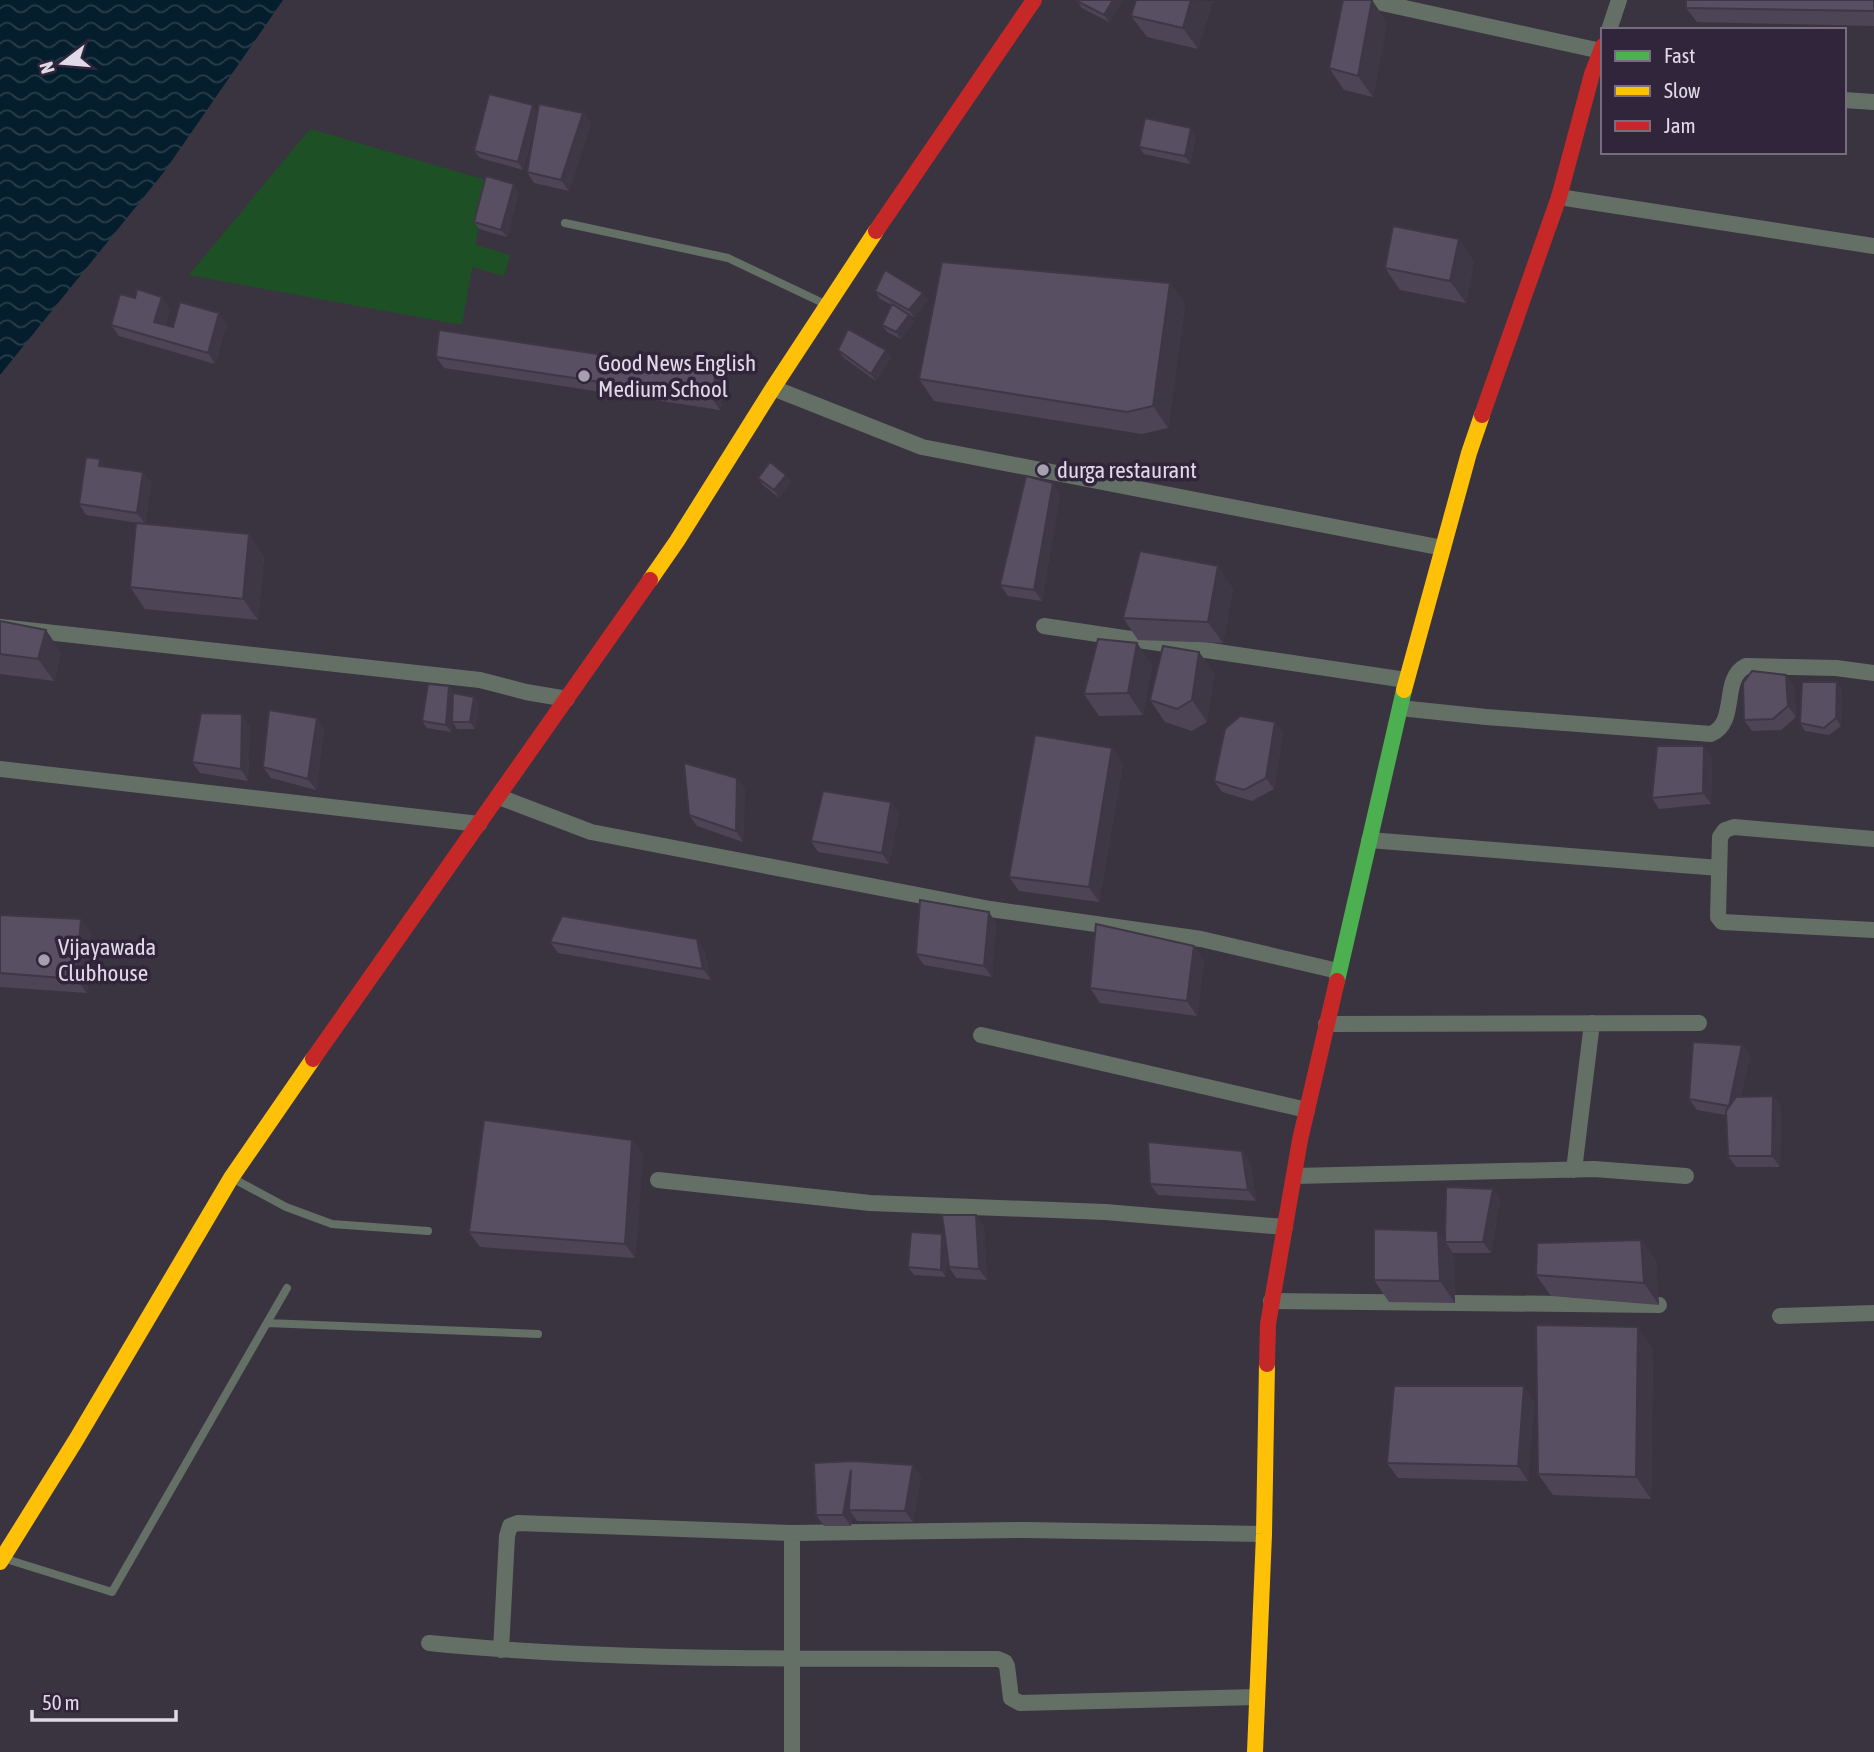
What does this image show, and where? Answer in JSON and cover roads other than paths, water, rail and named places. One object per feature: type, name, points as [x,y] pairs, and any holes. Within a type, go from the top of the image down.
[{"type":"street","points":[[1,1560],[231,1178],[345,1011],[499,797],[677,541],[903,191],[1034,0]]},
{"type":"street","points":[[1368,0],[1601,48]]},
{"type":"street","points":[[1610,28],[1619,0]]},
{"type":"street","points":[[1255,1752],[1264,1534],[1268,1324],[1307,1110],[1406,680],[1469,453],[1559,197],[1597,75],[1601,53]]},
{"type":"street","points":[[1846,100],[1874,102]]},
{"type":"street","points":[[1559,197],[1874,246]]},
{"type":"street","points":[[774,388],[922,447],[1443,548]]},
{"type":"street","points":[[1044,626],[1406,680]]},
{"type":"street","points":[[0,627],[480,680],[567,699]]},
{"type":"street","points":[[1400,708],[1711,734],[1722,727],[1729,707],[1733,680],[1745,666],[1836,668],[1874,673]]},
{"type":"street","points":[[0,769],[479,824]]},
{"type":"street","points":[[499,797],[592,832],[990,909],[1212,941],[1338,971]]},
{"type":"street","points":[[1874,839],[1734,827],[1725,830],[1720,837],[1719,868],[1719,921],[1874,930]]},
{"type":"street","points":[[1368,840],[1719,868]]},
{"type":"street","points":[[1574,1170],[1592,1023]]},
{"type":"street","points":[[1326,1024],[1699,1023]]},
{"type":"street","points":[[981,1035],[1307,1110]]},
{"type":"street","points":[[1294,1176],[1574,1170],[1686,1176]]},
{"type":"street","points":[[659,1180],[870,1203],[1105,1212],[1284,1227]]},
{"type":"street","points":[[1271,1301],[1660,1304]]},
{"type":"street","points":[[1780,1316],[1874,1313]]},
{"type":"street","points":[[500,1650],[507,1536],[510,1526],[518,1523],[792,1533],[1025,1530],[1264,1534]]},
{"type":"street","points":[[792,1533],[792,1752]]},
{"type":"street","points":[[429,1643],[500,1650],[636,1656],[998,1659],[1007,1666],[1011,1698],[1020,1703],[1257,1697]]},
{"type":"lane","points":[[565,223],[728,258],[828,305]]},
{"type":"lane","points":[[231,1178],[286,1207],[332,1224],[428,1231]]},
{"type":"lane","points":[[1,1560],[112,1592],[287,1288]]},
{"type":"lane","points":[[267,1323],[538,1334]]},
{"type":"water","points":[[0,0],[283,0],[164,172],[0,375]]},
{"type":"place","name":"Good News English Medium School","points":[[584,376]]},
{"type":"place","name":"durga restaurant","points":[[1043,470]]},
{"type":"place","name":"Vijayawada Clubhouse","points":[[44,960]]}]
